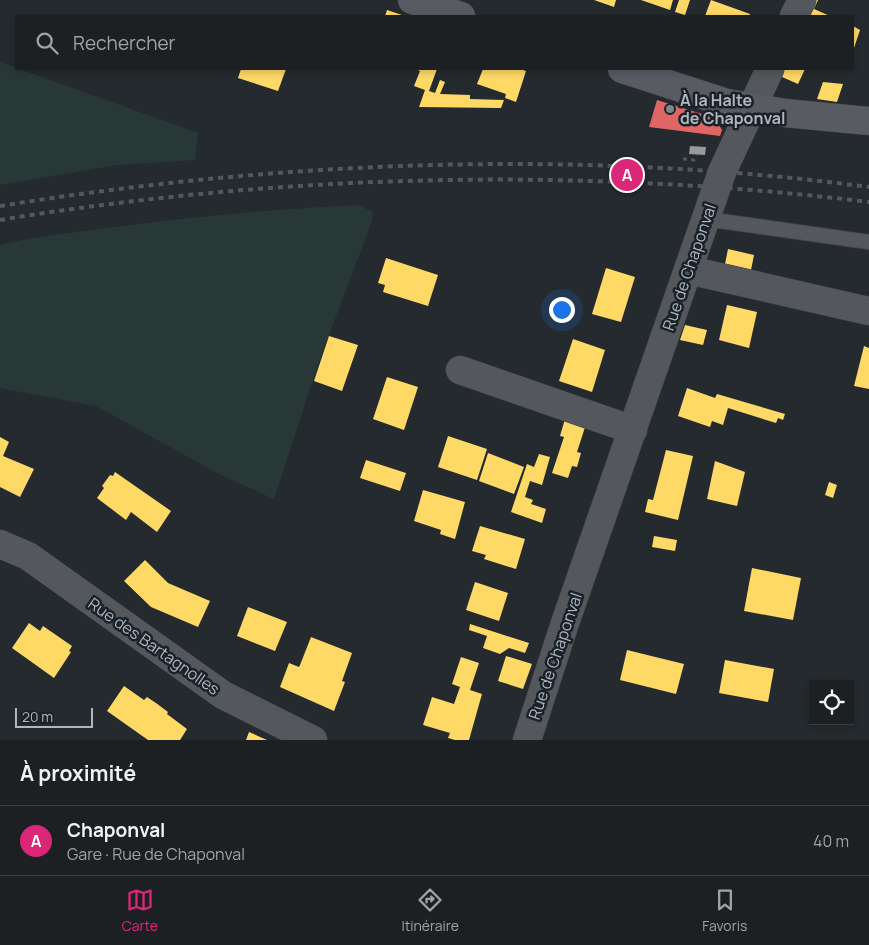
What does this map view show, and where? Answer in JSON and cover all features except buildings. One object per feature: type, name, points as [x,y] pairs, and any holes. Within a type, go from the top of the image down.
[{"type":"main road","points":[[412,0],[459,15]]},
{"type":"main road","points":[[625,70],[727,103],[784,113],[869,121]]},
{"type":"street","points":[[794,15],[802,0]]},
{"type":"street","name":"Rue de Chaponval","points":[[526,740],[706,219],[730,154],[770,70]]},
{"type":"street","points":[[688,270],[869,311]]},
{"type":"street","points":[[460,370],[633,430]]},
{"type":"street","name":"Rue des Bartagnolles","points":[[0,544],[28,556],[223,695],[313,740]]},
{"type":"lane","points":[[706,219],[869,242]]},
{"type":"path","points":[[683,159],[694,160],[696,154]]},
{"type":"shaded area","points":[[0,62],[15,67],[15,70],[22,70],[198,133],[195,160],[116,165],[0,185]]},
{"type":"shaded area","points":[[358,205],[373,212],[372,221],[318,364],[274,499],[223,476],[96,406],[0,388],[0,245],[58,234],[177,219]]},
{"type":"railway","points":[[0,206],[108,190],[216,178],[434,165],[543,164],[652,167],[761,175],[869,187]]},
{"type":"railway","points":[[0,220],[108,204],[216,192],[325,184],[434,180],[652,183],[761,191],[869,202]]},
{"type":"place","name":"À la Halte de Chaponval","points":[[670,109]]},
{"type":"place","name":"Chaponval","points":[[627,175]]}]
